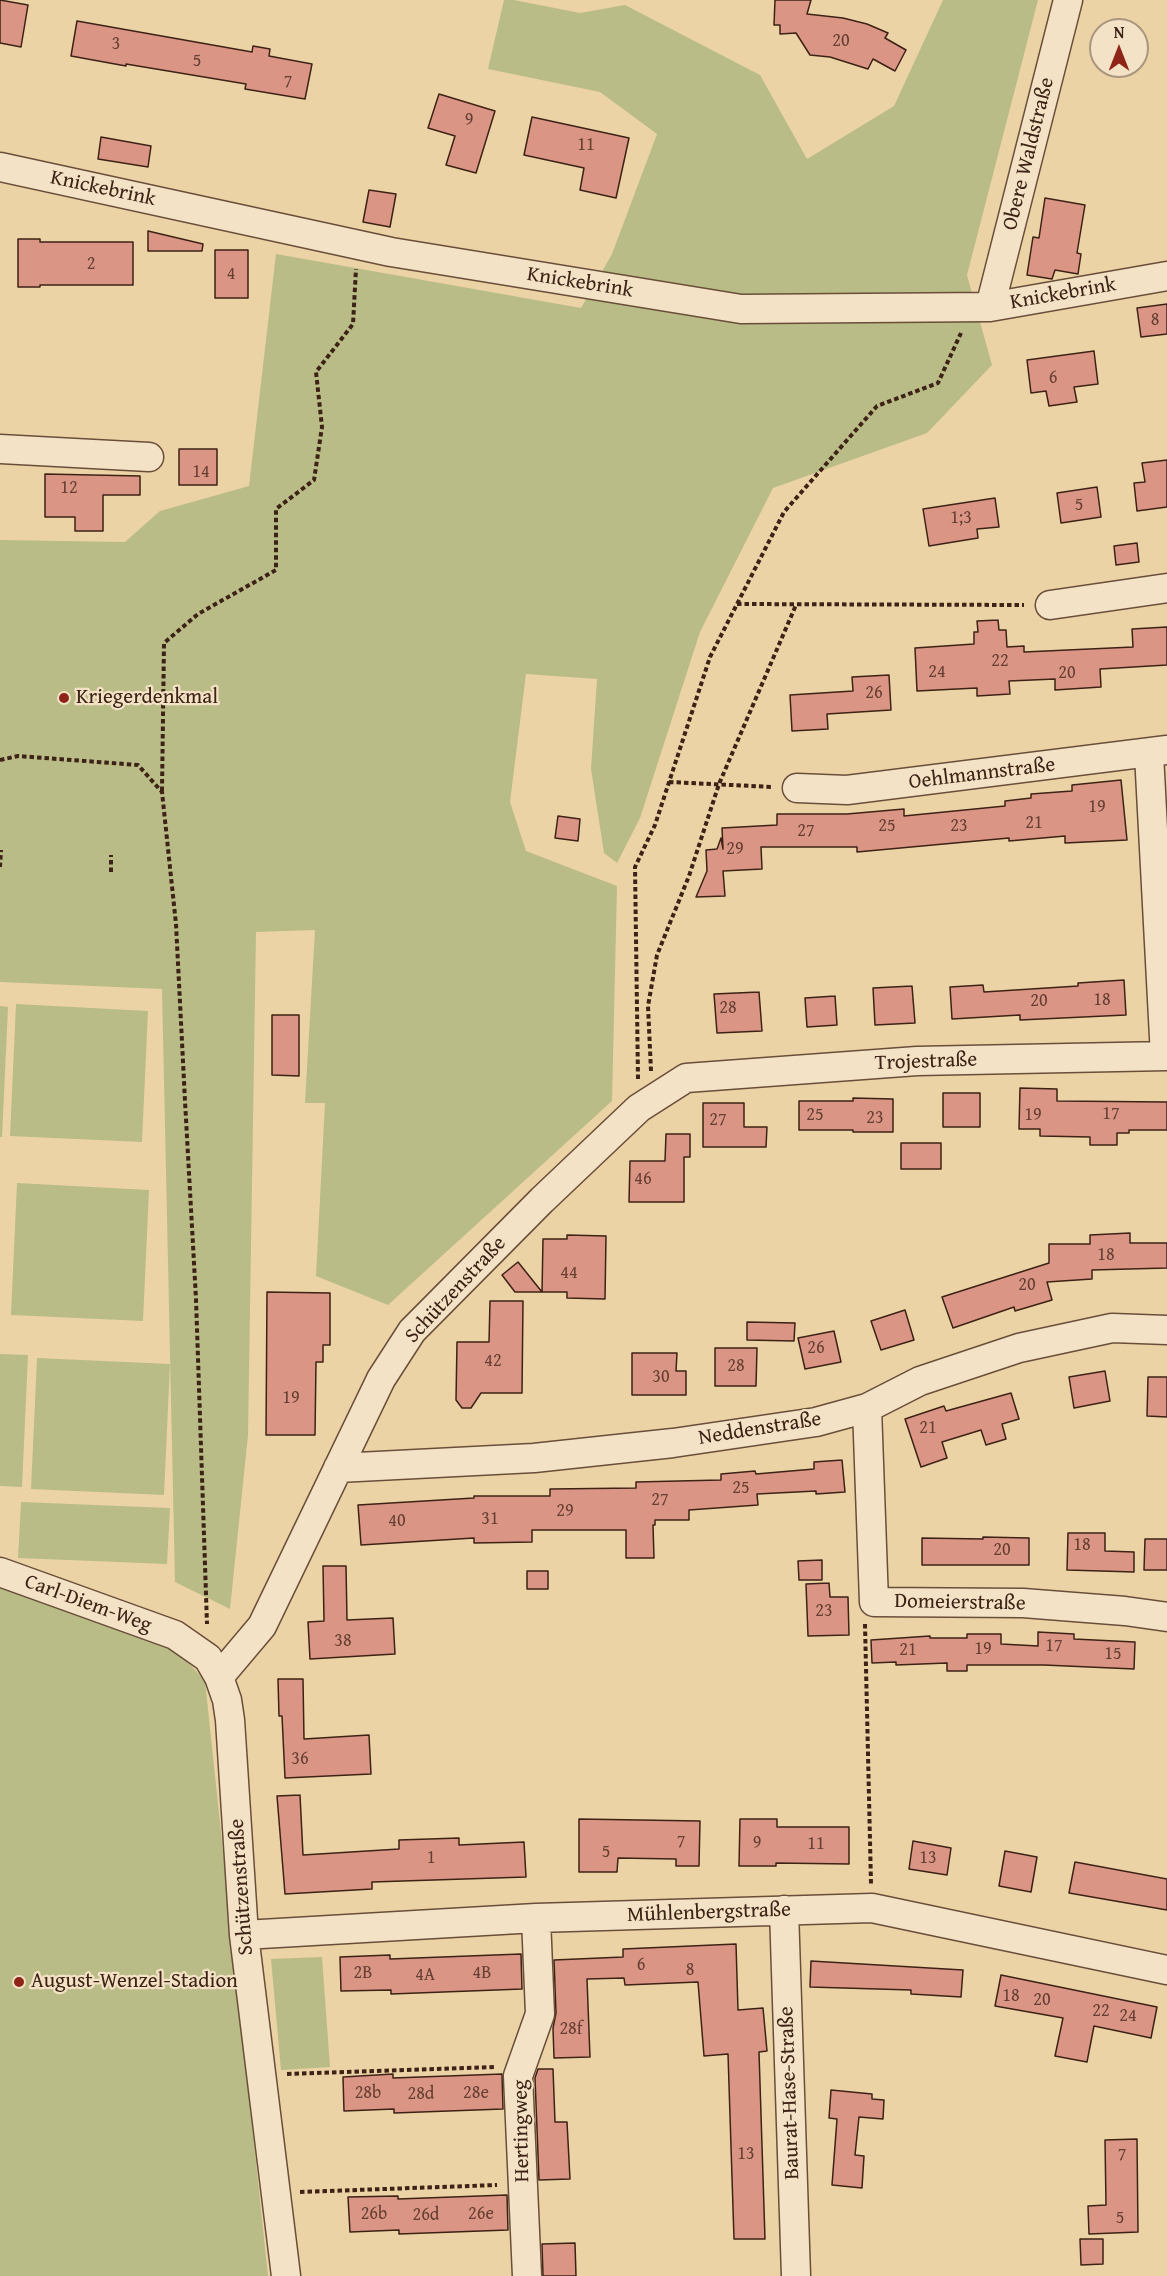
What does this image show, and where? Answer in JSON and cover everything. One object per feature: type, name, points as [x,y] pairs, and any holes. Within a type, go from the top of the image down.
[{"type":"street","name":"Obere Waldstraße","points":[[990,307],[1068,0]]},
{"type":"street","name":"Knickebrink","points":[[0,167],[391,252],[741,309],[990,307],[1167,276]]},
{"type":"street","points":[[0,449],[149,458]]},
{"type":"street","points":[[1050,606],[1167,588]]},
{"type":"street","points":[[1158,752],[1166,1056]]},
{"type":"street","name":"Oehlmannstraße","points":[[797,788],[847,790],[1158,752]]},
{"type":"street","name":"Trojestraße","points":[[686,1078],[917,1061],[1166,1056]]},
{"type":"street","name":"Schützenstraße","points":[[286,2276],[244,1935],[230,1720],[227,1700],[213,1668],[262,1626],[381,1378],[411,1331],[542,1200],[646,1103],[686,1078]]},
{"type":"street","name":"Neddenstraße","points":[[338,1468],[534,1458],[673,1443],[816,1422],[867,1408],[920,1381],[1019,1348],[1112,1328],[1167,1330]]},
{"type":"street","name":"Domeierstraße","points":[[867,1408],[874,1602],[1023,1603],[1125,1611],[1167,1617]]},
{"type":"street","name":"Carl-Diem-Weg","points":[[0,1572],[175,1635],[213,1668]]},
{"type":"street","name":"Mühlenbergstraße","points":[[244,1935],[536,1918],[872,1908],[1167,1971]]},
{"type":"street","name":"Baurat-Hase-Straße","points":[[784,1910],[796,2276]]},
{"type":"street","name":"Hertingweg","points":[[527,2276],[518,2076],[540,2014],[536,1918]]},
{"type":"path","points":[[213,1668],[176,924],[162,792],[164,643],[198,614],[276,570],[276,509],[314,480],[322,427],[316,372],[353,324],[357,244]]},
{"type":"path","points":[[646,1103],[635,867],[654,825],[710,657],[784,512],[877,406],[938,383],[961,335],[951,308]]},
{"type":"path","points":[[737,604],[1050,606]]},
{"type":"path","points":[[646,1103],[648,1006],[657,955],[689,876],[719,784],[796,606]]},
{"type":"path","points":[[0,760],[18,756],[138,765],[162,792]]},
{"type":"path","points":[[669,782],[797,788]]},
{"type":"path","points":[[0,867],[1,850]]},
{"type":"path","points":[[111,855],[111,872]]},
{"type":"path","points":[[872,1908],[865,1614],[874,1602]]},
{"type":"path","points":[[260,2074],[522,2066]]},
{"type":"path","points":[[275,2193],[523,2184]]},
{"type":"green space","points":[[504,0],[580,13],[625,5],[760,75],[807,159],[894,106],[943,0],[1038,0],[967,275],[992,365],[927,433],[773,488],[700,632],[640,818],[617,863],[604,853],[591,769],[597,679],[526,674],[510,802],[526,851],[617,886],[612,1101],[388,1305],[316,1276],[325,1103],[305,1103],[315,930],[256,932],[248,1435],[230,1609],[175,1582],[162,989],[0,982],[0,540],[125,542],[160,511],[249,486],[276,254],[581,308],[612,254],[657,134],[600,92],[488,69]]},
{"type":"green space","points":[[16,1004],[148,1011],[142,1142],[10,1136]]},
{"type":"green space","points":[[0,1006],[8,1007],[2,1137],[0,1137]]},
{"type":"green space","points":[[17,1183],[149,1190],[143,1321],[11,1315]]},
{"type":"green space","points":[[0,1354],[28,1355],[22,1487],[0,1486]]},
{"type":"green space","points":[[37,1358],[170,1364],[164,1495],[31,1489]]},
{"type":"green space","points":[[21,1502],[170,1508],[167,1564],[18,1558]]},
{"type":"green space","points":[[0,1584],[177,1650],[205,1681],[268,2276],[0,2276]]},
{"type":"green space","points":[[322,1957],[330,2067],[281,2070],[271,1959]]},
{"type":"building","points":[[0,0],[28,5],[21,47],[0,43]]},
{"type":"building","points":[[775,0],[811,0],[807,14],[843,18],[867,24],[888,33],[885,38],[906,50],[895,71],[873,59],[868,69],[830,57],[810,55],[796,33],[780,34],[780,25],[774,25]]},
{"type":"building","points":[[77,21],[252,52],[253,46],[270,49],[269,56],[312,64],[305,99],[245,89],[246,84],[71,56]]},
{"type":"building","points":[[439,94],[495,111],[476,173],[446,165],[455,136],[428,128]]},
{"type":"building","points":[[532,117],[629,138],[616,198],[580,190],[584,168],[524,155]]},
{"type":"building","points":[[101,137],[151,146],[148,167],[98,159]]},
{"type":"building","points":[[369,190],[396,194],[390,227],[363,222]]},
{"type":"building","points":[[1045,198],[1085,205],[1077,253],[1081,254],[1078,274],[1055,270],[1052,279],[1027,275],[1033,237],[1039,238]]},
{"type":"building","points":[[148,231],[203,244],[202,251],[148,251]]},
{"type":"building","points":[[18,239],[40,239],[40,242],[133,242],[133,285],[18,287]]},
{"type":"building","points":[[215,250],[248,250],[248,298],[215,298]]},
{"type":"building","points":[[1167,304],[1167,334],[1141,337],[1137,308]]},
{"type":"building","points":[[1094,351],[1098,384],[1074,387],[1077,402],[1049,406],[1046,391],[1031,393],[1027,360]]},
{"type":"building","points":[[179,449],[217,449],[217,485],[179,485]]},
{"type":"building","points":[[1167,460],[1167,507],[1137,511],[1134,483],[1145,482],[1142,463]]},
{"type":"building","points":[[45,474],[140,476],[140,495],[103,495],[103,531],[75,531],[75,517],[45,517]]},
{"type":"building","points":[[1097,487],[1101,517],[1061,523],[1057,493]]},
{"type":"building","points":[[995,498],[999,527],[977,529],[978,538],[929,546],[923,509]]},
{"type":"building","points":[[1137,543],[1139,562],[1116,565],[1114,546]]},
{"type":"building","points":[[998,620],[999,630],[1006,630],[1007,647],[1024,646],[1024,652],[1133,647],[1132,629],[1167,627],[1167,665],[1100,669],[1101,687],[1055,690],[1055,679],[1009,681],[1010,694],[977,696],[977,688],[917,691],[915,648],[974,644],[974,632],[978,632],[977,621]]},
{"type":"building","points":[[889,675],[891,710],[827,714],[828,729],[792,731],[790,695],[853,691],[852,677]]},
{"type":"building","points":[[1121,780],[1127,840],[1065,843],[1065,836],[1009,841],[1009,838],[857,852],[857,847],[761,847],[762,869],[723,871],[725,896],[696,897],[707,871],[706,850],[717,849],[721,838],[723,849],[722,828],[777,825],[777,814],[847,814],[904,809],[904,816],[1005,806],[1005,801],[1031,798],[1031,794],[1072,791],[1072,785]]},
{"type":"building","points":[[558,816],[580,819],[578,841],[555,838]]},
{"type":"building","points":[[1124,980],[1126,1015],[1020,1020],[1020,1015],[952,1019],[950,987],[983,985],[984,992],[1078,986],[1078,983]]},
{"type":"building","points":[[912,986],[915,1023],[875,1025],[873,988]]},
{"type":"building","points":[[759,992],[762,1031],[717,1033],[714,994]]},
{"type":"building","points":[[835,996],[837,1025],[807,1027],[805,998]]},
{"type":"building","points":[[272,1015],[299,1015],[299,1076],[272,1075]]},
{"type":"building","points":[[1020,1088],[1057,1089],[1057,1101],[1167,1102],[1167,1130],[1129,1130],[1129,1133],[1117,1133],[1117,1145],[1090,1145],[1090,1137],[1040,1136],[1040,1129],[1019,1129]]},
{"type":"building","points":[[943,1093],[980,1093],[980,1127],[943,1127]]},
{"type":"building","points":[[853,1098],[893,1099],[893,1132],[799,1130],[799,1101],[853,1101]]},
{"type":"building","points":[[703,1103],[744,1103],[744,1127],[767,1127],[766,1147],[703,1147]]},
{"type":"building","points":[[666,1134],[690,1134],[690,1157],[684,1157],[684,1202],[629,1202],[630,1161],[665,1161]]},
{"type":"building","points":[[901,1143],[941,1143],[941,1169],[901,1169]]},
{"type":"building","points":[[1130,1233],[1130,1243],[1167,1243],[1167,1268],[1092,1270],[1092,1279],[1047,1282],[1052,1300],[1015,1311],[1014,1307],[953,1328],[942,1297],[1049,1263],[1049,1244],[1090,1244],[1090,1235]]},
{"type":"building","points":[[567,1235],[606,1236],[605,1299],[567,1298],[567,1292],[542,1292],[543,1239],[567,1239]]},
{"type":"building","points":[[518,1262],[542,1292],[515,1292],[502,1275]]},
{"type":"building","points":[[267,1292],[330,1293],[330,1345],[323,1345],[323,1362],[316,1362],[315,1435],[266,1435]]},
{"type":"building","points":[[490,1301],[523,1301],[522,1393],[481,1393],[471,1408],[462,1408],[456,1400],[457,1342],[489,1342]]},
{"type":"building","points":[[905,1310],[914,1340],[881,1350],[871,1321]]},
{"type":"building","points":[[747,1322],[795,1323],[794,1341],[747,1340]]},
{"type":"building","points":[[834,1331],[841,1362],[805,1369],[798,1338]]},
{"type":"building","points":[[715,1348],[757,1348],[756,1386],[715,1386]]},
{"type":"building","points":[[632,1353],[677,1353],[676,1371],[686,1371],[686,1395],[632,1395]]},
{"type":"building","points":[[1105,1371],[1110,1401],[1074,1408],[1069,1377]]},
{"type":"building","points":[[1148,1377],[1167,1377],[1167,1417],[1147,1416]]},
{"type":"building","points":[[1011,1393],[1019,1419],[1002,1424],[1006,1439],[986,1445],[981,1430],[942,1442],[947,1458],[921,1467],[905,1419],[944,1406],[946,1411]]},
{"type":"building","points":[[842,1460],[845,1492],[757,1494],[758,1505],[689,1510],[689,1520],[655,1520],[655,1525],[653,1525],[654,1558],[626,1558],[626,1530],[532,1530],[532,1542],[474,1543],[474,1538],[361,1545],[358,1505],[474,1498],[474,1496],[550,1496],[550,1489],[636,1488],[636,1482],[721,1480],[721,1474],[755,1471],[756,1474],[814,1469],[814,1462]]},
{"type":"building","points":[[1068,1533],[1105,1533],[1105,1551],[1134,1552],[1134,1572],[1067,1570]]},
{"type":"building","points":[[983,1537],[1029,1538],[1029,1565],[922,1565],[922,1538],[983,1539]]},
{"type":"building","points":[[1145,1539],[1167,1539],[1167,1570],[1144,1570]]},
{"type":"building","points":[[822,1560],[822,1580],[799,1580],[798,1561]]},
{"type":"building","points":[[323,1566],[346,1566],[347,1620],[393,1618],[395,1654],[310,1659],[308,1622],[324,1621]]},
{"type":"building","points":[[527,1571],[548,1571],[548,1589],[527,1589]]},
{"type":"building","points":[[829,1583],[830,1597],[848,1597],[849,1635],[808,1636],[806,1584]]},
{"type":"building","points":[[1038,1632],[1074,1634],[1074,1639],[1135,1642],[1134,1669],[1044,1665],[967,1665],[967,1671],[947,1671],[947,1663],[896,1665],[896,1662],[872,1663],[871,1640],[930,1636],[930,1638],[967,1638],[967,1634],[1001,1634],[1001,1644],[1038,1646]]},
{"type":"building","points":[[278,1679],[303,1679],[304,1739],[369,1735],[371,1774],[285,1778]]},
{"type":"building","points":[[300,1795],[303,1855],[399,1849],[399,1840],[459,1838],[459,1845],[524,1842],[526,1877],[372,1882],[372,1889],[285,1894],[277,1796]]},
{"type":"building","points":[[579,1819],[700,1821],[699,1866],[676,1866],[676,1859],[618,1858],[617,1872],[579,1872]]},
{"type":"building","points":[[740,1819],[777,1819],[777,1827],[849,1827],[849,1864],[776,1863],[776,1866],[739,1866]]},
{"type":"building","points":[[913,1841],[951,1848],[947,1875],[909,1869]]},
{"type":"building","points":[[1005,1851],[1037,1857],[1031,1892],[999,1886]]},
{"type":"building","points":[[1075,1862],[1167,1879],[1167,1910],[1069,1893]]},
{"type":"building","points":[[736,1944],[738,2010],[763,2008],[767,2051],[759,2052],[765,2239],[734,2239],[728,2054],[704,2056],[698,1982],[625,1985],[624,1978],[587,1979],[590,2057],[554,2058],[553,2028],[556,2013],[554,1960],[623,1957],[623,1949]]},
{"type":"building","points":[[521,1954],[522,1989],[391,1994],[391,1990],[341,1991],[340,1957],[390,1955],[390,1959]]},
{"type":"building","points":[[811,1961],[963,1970],[961,1997],[911,1994],[911,1990],[810,1987]]},
{"type":"building","points":[[1001,1975],[1157,2007],[1151,2038],[1094,2026],[1087,2062],[1055,2056],[1063,2018],[995,2006]]},
{"type":"building","points":[[538,2069],[553,2069],[555,2122],[567,2122],[570,2179],[539,2180],[535,2078]]},
{"type":"building","points":[[393,2074],[393,2078],[502,2074],[503,2109],[394,2113],[394,2109],[344,2111],[343,2077]]},
{"type":"building","points":[[831,2090],[872,2094],[872,2099],[884,2100],[883,2119],[859,2117],[855,2155],[864,2156],[862,2188],[832,2185],[837,2119],[829,2118]]},
{"type":"building","points":[[1137,2139],[1138,2232],[1089,2234],[1088,2206],[1106,2205],[1105,2140]]},
{"type":"building","points":[[507,2195],[508,2230],[399,2234],[399,2230],[350,2232],[348,2197],[398,2196],[398,2199]]},
{"type":"building","points":[[1080,2239],[1103,2239],[1103,2264],[1081,2265]]},
{"type":"building","points":[[575,2243],[576,2276],[543,2276],[542,2244]]},
{"type":"place","name":"Kriegerdenkmal","points":[[64,698]]},
{"type":"place","name":"August-Wenzel-Stadion","points":[[19,1982]]}]
